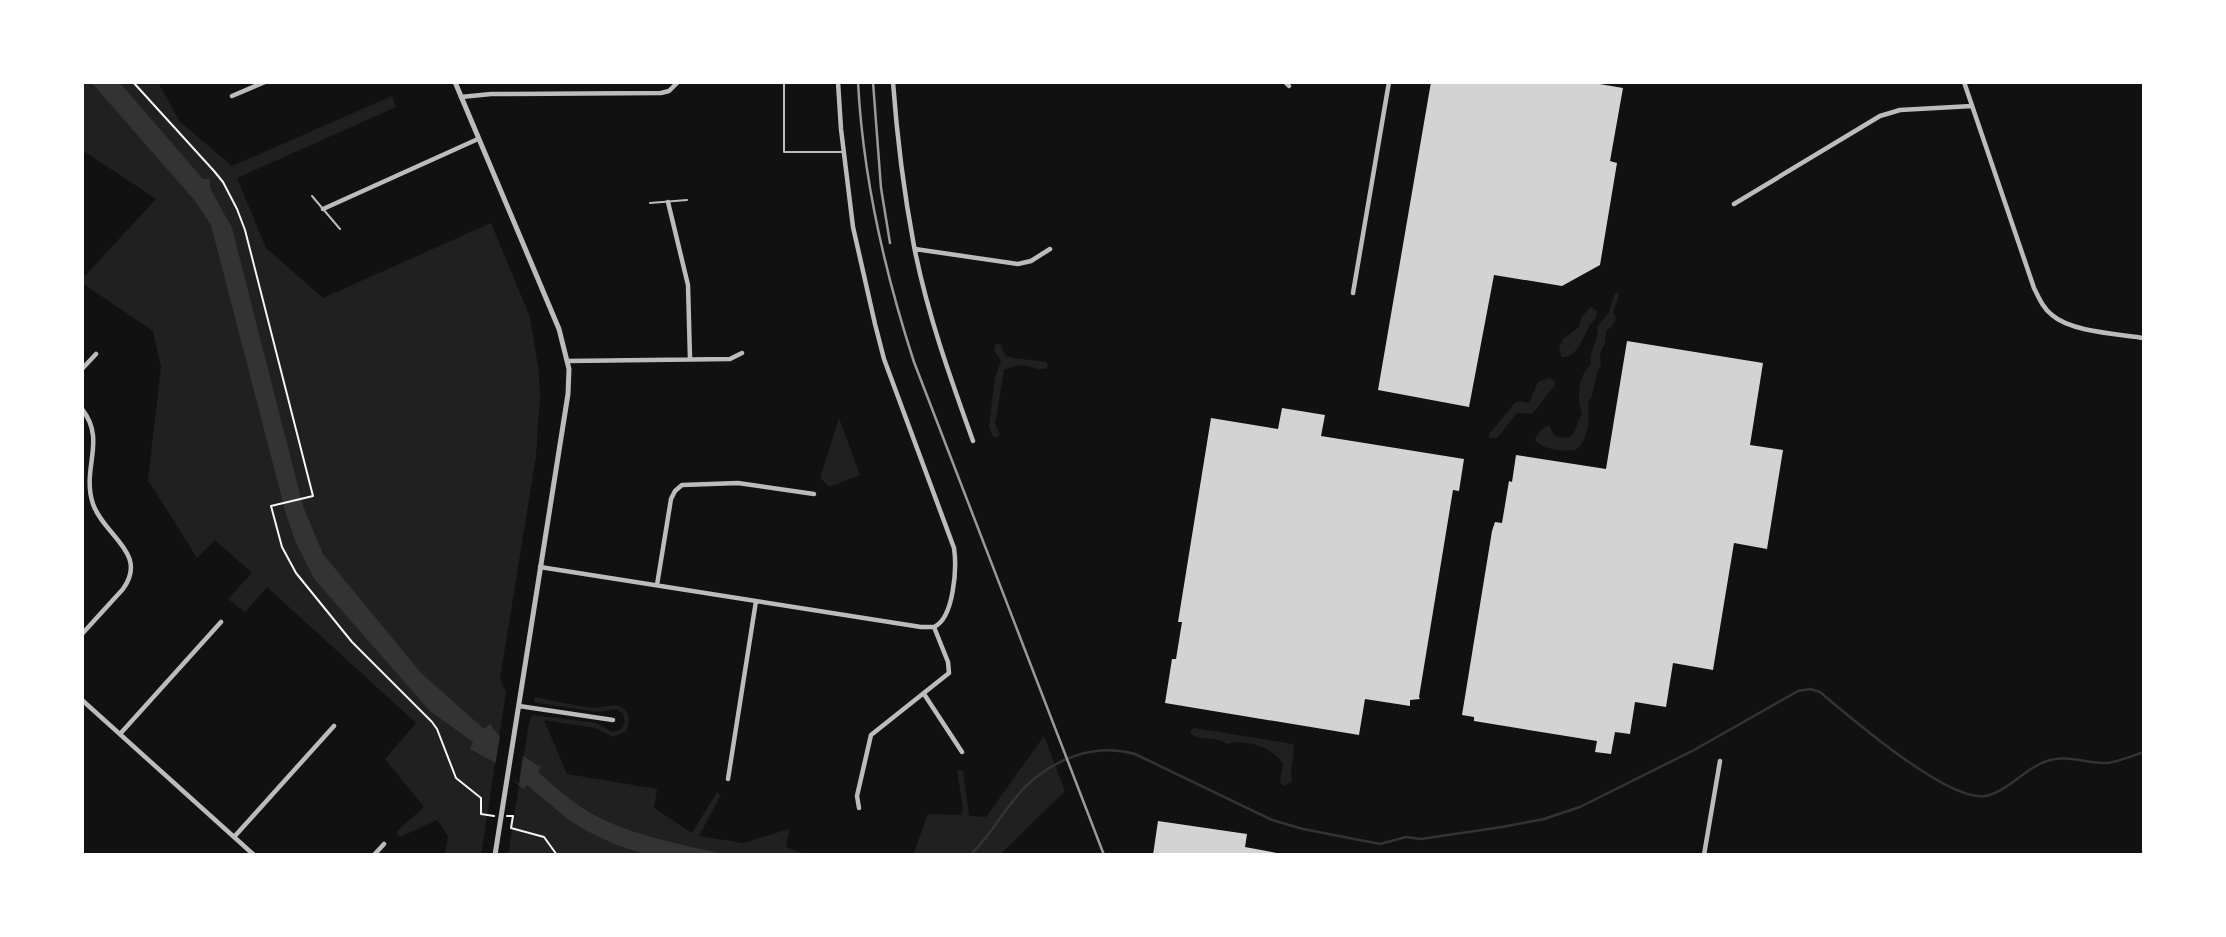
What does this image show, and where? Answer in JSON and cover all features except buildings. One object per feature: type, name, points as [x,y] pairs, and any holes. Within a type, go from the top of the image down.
[{"type":"street","points":[[232,96],[265,82]]},
{"type":"street","points":[[455,82],[559,330],[568,361],[568,394],[495,855]]},
{"type":"street","points":[[461,97],[491,94],[661,93],[669,91],[678,82]]},
{"type":"street","points":[[540,567],[934,627],[946,619],[955,565],[954,548],[878,335],[858,254],[844,152],[838,82]]},
{"type":"street","points":[[893,82],[915,249],[946,365],[973,441]]},
{"type":"street","points":[[1353,293],[1389,82]]},
{"type":"street","points":[[1964,82],[2034,288],[2043,305],[2053,316],[2069,324],[2144,338]]},
{"type":"street","points":[[1734,204],[1880,116],[1900,110],[1972,106]]},
{"type":"street","points":[[323,209],[478,139]]},
{"type":"street","points":[[668,202],[688,285],[690,359]]},
{"type":"street","points":[[915,249],[1018,264],[1031,261],[1050,249]]},
{"type":"street","points":[[568,361],[730,359],[742,353]]},
{"type":"street","points":[[82,369],[96,354]]},
{"type":"street","points":[[82,409],[93,425],[89,481],[93,504],[103,525],[126,550],[131,567],[123,589],[82,634]]},
{"type":"street","points":[[657,585],[671,499],[682,485],[738,482],[814,494]]},
{"type":"street","points":[[728,779],[756,601]]},
{"type":"street","points":[[120,734],[221,622]]},
{"type":"street","points":[[859,808],[857,796],[871,735],[949,673],[948,662],[934,627]]},
{"type":"street","points":[[924,694],[962,752]]},
{"type":"street","points":[[82,700],[254,855]]},
{"type":"street","points":[[519,706],[613,720]]},
{"type":"street","points":[[234,837],[334,726]]},
{"type":"street","points":[[1704,855],[1720,761]]},
{"type":"street","points":[[374,855],[384,844]]},
{"type":"lane","points":[[784,82],[784,152],[844,152]]},
{"type":"lane","points":[[312,196],[340,229]]},
{"type":"lane","points":[[650,203],[687,200]]},
{"type":"path","points":[[133,82],[223,182],[245,230],[313,496],[271,506],[282,547],[296,573],[352,642],[432,722],[456,778],[481,798],[480,813],[489,816]]},
{"type":"path","points":[[513,816],[511,828],[544,837],[557,855]]},
{"type":"shaded area","points":[[82,82],[158,82],[180,122],[232,166],[392,96],[396,107],[237,178],[266,248],[323,298],[491,223],[530,317],[540,395],[536,456],[500,679],[506,692],[481,855],[445,855],[448,836],[437,820],[400,837],[396,832],[424,807],[385,759],[416,723],[267,587],[245,612],[228,599],[252,573],[215,540],[197,558],[148,480],[161,367],[153,331],[82,283],[82,279],[156,199],[82,150]]},
{"type":"shaded area","points":[[91,82],[119,82],[203,179],[210,179],[210,188],[232,228],[303,506],[323,554],[421,673],[484,729],[490,724],[513,748],[541,767],[538,772],[590,813],[645,835],[728,855],[647,855],[614,844],[569,820],[527,785],[523,789],[494,762],[470,749],[473,742],[430,711],[315,580],[296,543],[286,514],[211,225],[195,201]]},
{"type":"shaded area","points":[[1617,292],[1619,295],[1613,313],[1616,317],[1606,331],[1605,343],[1600,353],[1601,365],[1588,402],[1586,435],[1575,450],[1548,448],[1535,440],[1540,431],[1549,425],[1554,434],[1563,438],[1569,437],[1575,431],[1582,415],[1579,401],[1581,382],[1591,364],[1597,327],[1609,312]]},
{"type":"shaded area","points":[[1591,307],[1597,311],[1596,318],[1576,350],[1562,357],[1559,349],[1563,339],[1578,328],[1582,316]]},
{"type":"shaded area","points":[[996,344],[1000,344],[1007,356],[1046,362],[1048,366],[1046,369],[1040,369],[1017,366],[1004,370],[995,424],[1000,435],[996,438],[989,426],[995,377],[1001,361],[994,350]]},
{"type":"shaded area","points":[[1550,378],[1555,385],[1532,414],[1517,413],[1497,438],[1489,438],[1489,434],[1514,404],[1518,401],[1529,403],[1538,382]]},
{"type":"shaded area","points":[[839,418],[860,475],[830,487],[820,478]]},
{"type":"shaded area","points":[[535,697],[595,708],[615,705],[625,710],[628,716],[625,732],[613,737],[595,728],[544,720],[567,774],[657,789],[654,808],[692,833],[717,792],[721,795],[699,836],[743,843],[789,829],[786,847],[807,855],[508,855],[532,715],[596,723],[613,732],[622,729],[625,722],[623,714],[617,709],[598,712],[537,703],[534,701]]},
{"type":"shaded area","points":[[1194,728],[1293,744],[1292,781],[1285,786],[1280,783],[1283,764],[1266,749],[1250,743],[1227,744],[1199,738],[1191,734]]},
{"type":"shaded area","points":[[1044,736],[1065,791],[1000,855],[913,855],[928,814],[961,815],[963,809],[957,770],[963,771],[969,816],[986,817]]},
{"type":"pier","points":[[500,736],[523,755],[519,784],[495,766]]},
{"type":"waterway","points":[[970,855],[1018,795],[1037,777],[1062,761],[1105,750],[1135,754],[1272,820],[1380,844],[1406,837],[1421,839],[1502,827],[1544,819],[1580,807],[1694,750],[1798,691],[1810,689],[1820,692],[1876,738],[1925,773],[1969,794],[1985,796],[1994,793],[2050,760],[2064,758],[2108,763],[2144,752]]},
{"type":"railway","points":[[858,82],[870,189],[884,259],[914,362],[1104,855]]},
{"type":"railway","points":[[873,82],[881,188],[890,243]]}]
